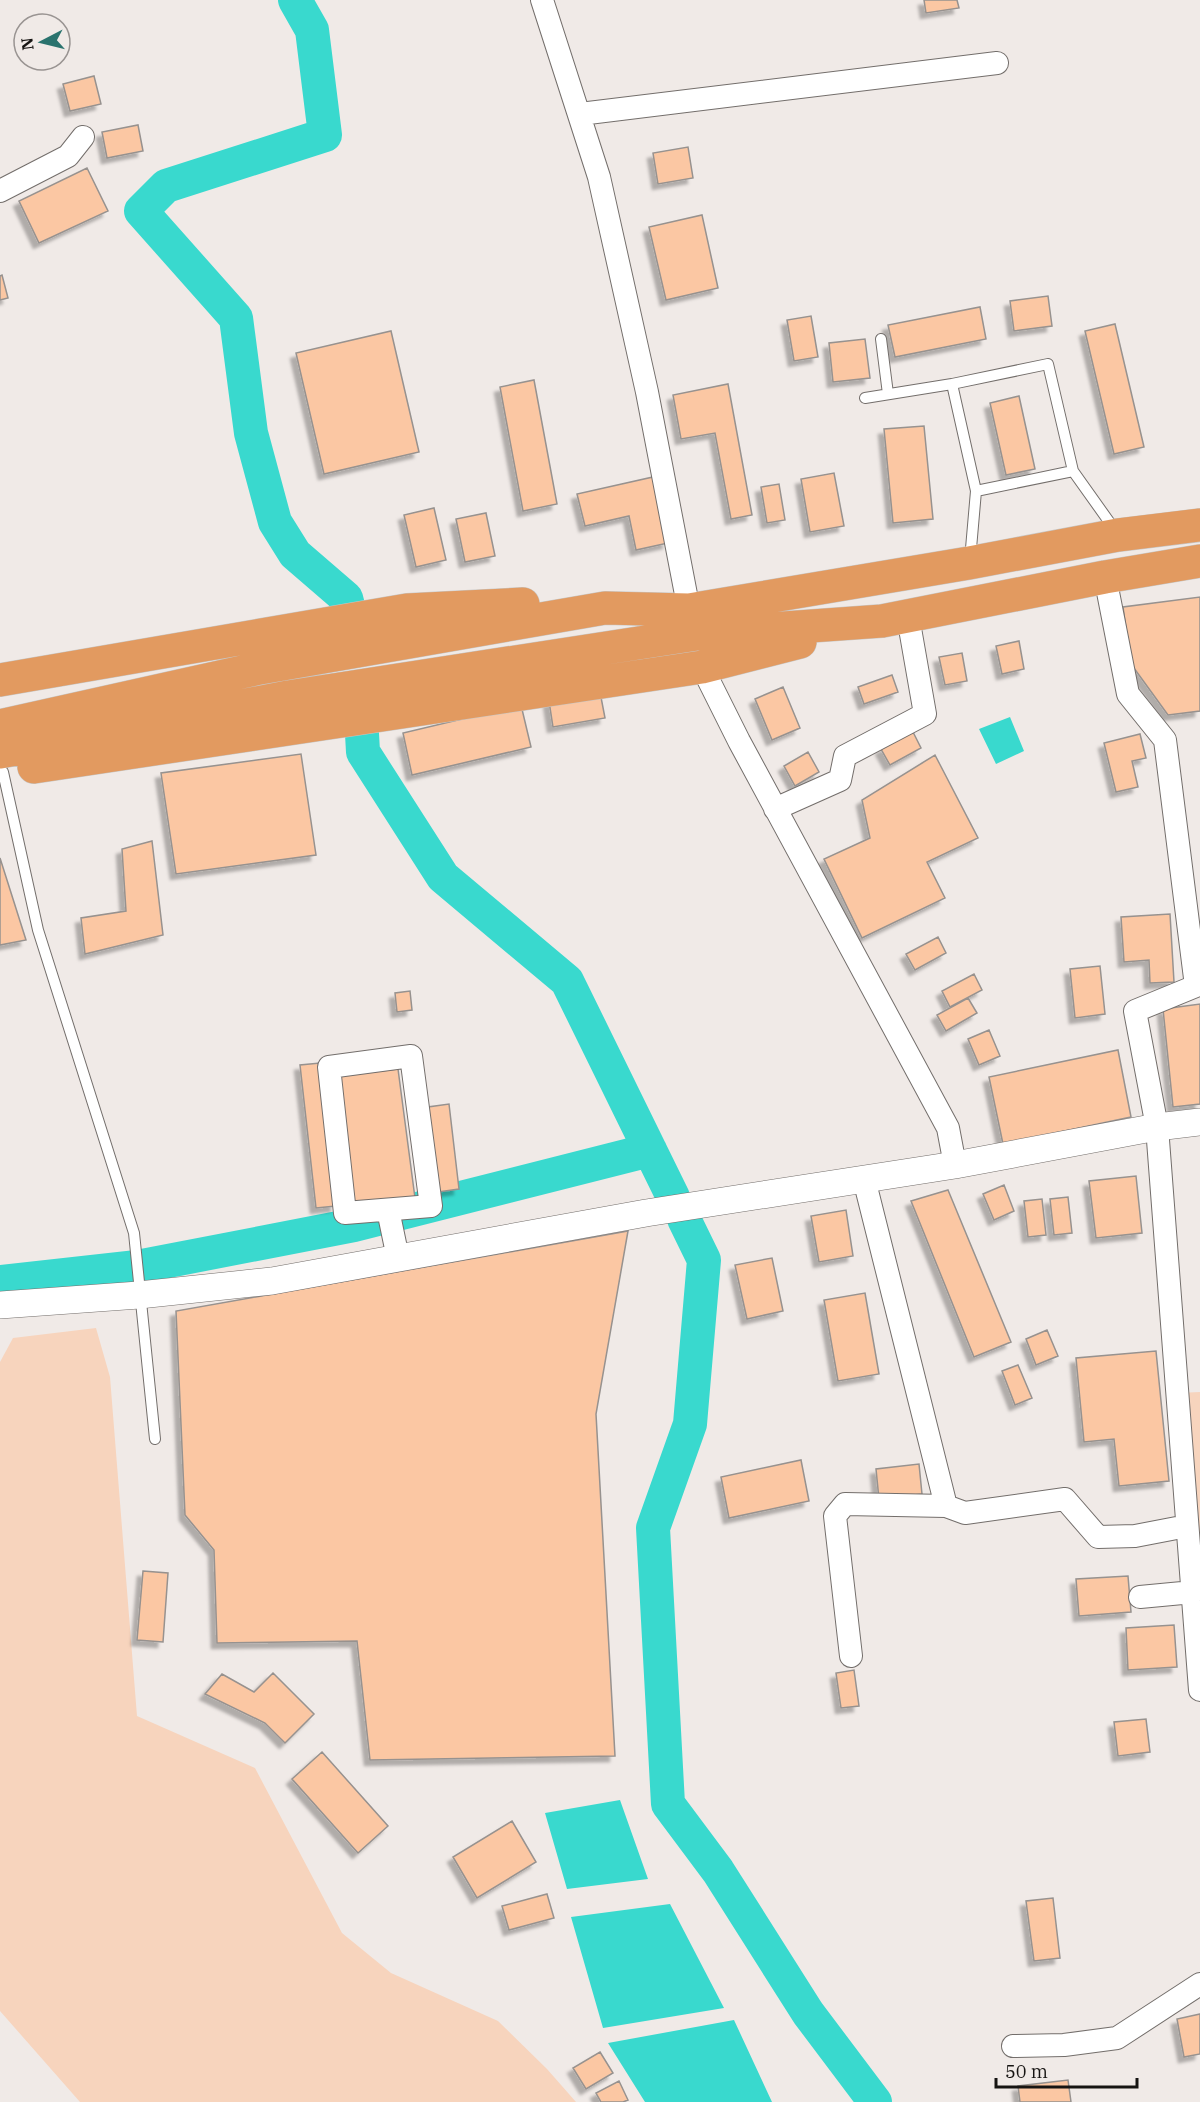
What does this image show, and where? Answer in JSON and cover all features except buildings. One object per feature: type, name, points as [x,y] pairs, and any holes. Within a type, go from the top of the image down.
[{"type":"highway","points":[[0,710],[413,625],[597,609],[689,610],[969,563],[1118,535],[1200,525]]},
{"type":"highway","points":[[1,766],[895,619],[1105,577],[1200,561]]},
{"type":"highway","points":[[0,680],[407,610],[573,602],[597,609]]},
{"type":"highway","points":[[0,726],[260,668],[597,609]]},
{"type":"highway","points":[[1,766],[291,728],[702,667],[895,619]]},
{"type":"highway","points":[[1,766],[288,697],[697,634],[895,619]]},
{"type":"street","points":[[542,0],[548,12],[599,177],[642,369],[689,610]]},
{"type":"street","points":[[579,114],[997,63]]},
{"type":"street","points":[[0,191],[68,156],[83,137]]},
{"type":"street","points":[[1105,577],[1128,694],[1165,740],[1196,986],[1135,1011],[1157,1127],[1200,1690]]},
{"type":"street","points":[[775,809],[840,780],[844,756],[925,714],[895,619]]},
{"type":"street","points":[[702,667],[775,809],[948,1128],[955,1165]]},
{"type":"street","points":[[411,1056],[431,1206],[390,1219],[345,1213],[329,1067],[411,1056]]},
{"type":"street","points":[[0,1305],[139,1295],[272,1281],[658,1211],[955,1165],[1157,1127],[1200,1122]]},
{"type":"street","points":[[864,1179],[946,1506]]},
{"type":"street","points":[[390,1219],[398,1258]]},
{"type":"street","points":[[851,1656],[835,1516],[845,1504],[946,1506],[965,1513],[1065,1499],[1098,1537],[1135,1536],[1187,1526]]},
{"type":"street","points":[[1140,1597],[1193,1592]]},
{"type":"street","points":[[1013,2046],[1064,2045],[1117,2038],[1200,1984]]},
{"type":"lane","points":[[881,339],[888,394]]},
{"type":"lane","points":[[865,398],[952,384],[1048,364],[1073,471],[1118,535]]},
{"type":"lane","points":[[952,384],[976,491],[969,563]]},
{"type":"lane","points":[[976,491],[1073,471]]},
{"type":"lane","points":[[1,766],[38,930],[134,1233],[155,1439]]},
{"type":"shaded area","points":[[96,1328],[110,1377],[137,1716],[255,1768],[342,1933],[391,1973],[498,2021],[547,2069],[576,2102],[80,2102],[0,2011],[0,1362],[13,1338]]},
{"type":"shaded area","points":[[1200,1392],[1200,1690],[1178,1393]]},
{"type":"water","points":[[1010,717],[1024,751],[996,764],[979,729]]},
{"type":"water","points":[[620,1800],[648,1879],[567,1889],[545,1813]]},
{"type":"water","points":[[670,1904],[724,2008],[603,2028],[571,1917]]},
{"type":"water","points":[[734,2020],[772,2102],[645,2102],[608,2043]]},
{"type":"waterway","points":[[295,0],[312,30],[325,135],[166,186],[141,211],[236,318],[251,433],[275,522],[295,554],[346,598],[356,637]]},
{"type":"waterway","points":[[360,697],[363,752],[443,877],[567,981],[673,1197]]},
{"type":"waterway","points":[[0,1282],[137,1267],[354,1225],[650,1150]]},
{"type":"waterway","points":[[684,1219],[704,1260],[690,1424],[653,1528],[668,1804],[718,1871],[808,2013],[875,2102]]}]
